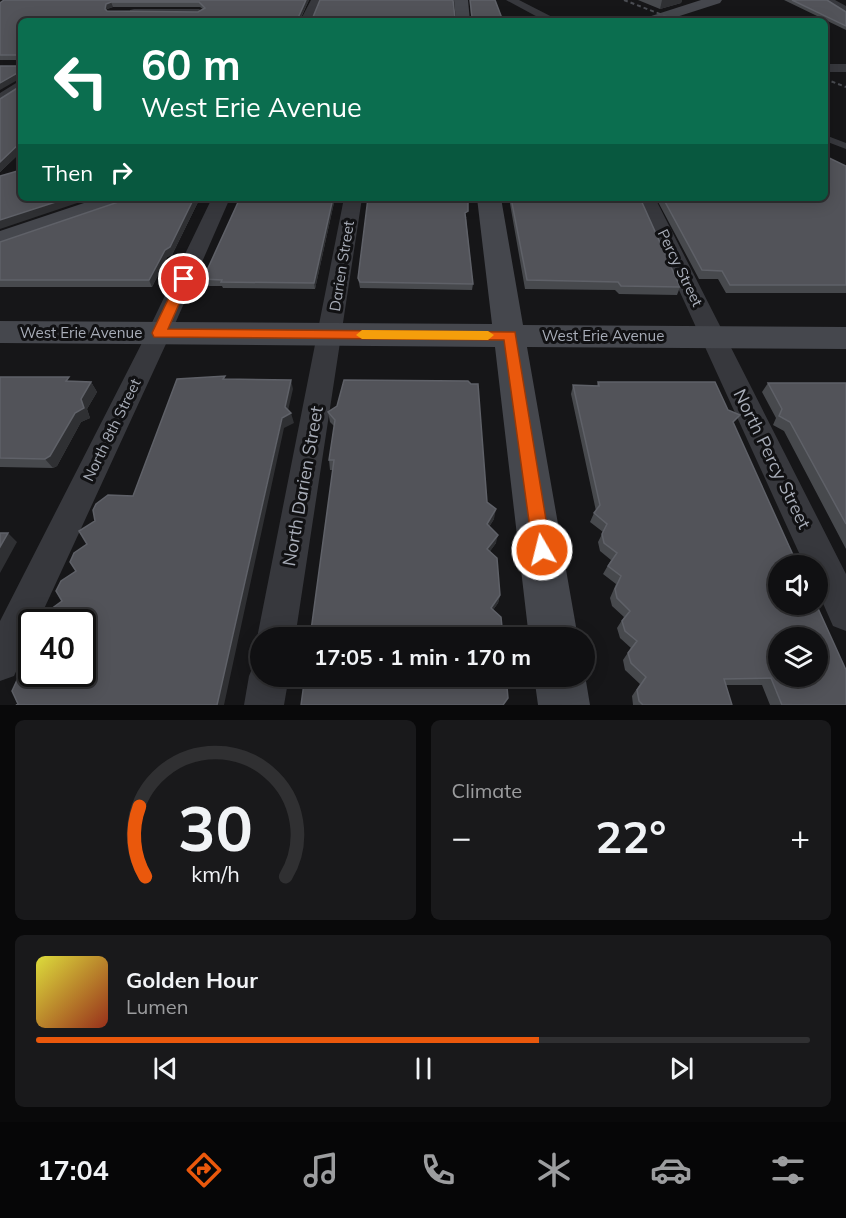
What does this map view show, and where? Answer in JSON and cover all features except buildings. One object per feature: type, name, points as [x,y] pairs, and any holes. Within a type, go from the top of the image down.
[{"type":"street","points":[[307,18],[316,0]]},
{"type":"street","points":[[461,0],[464,18]]},
{"type":"street","points":[[511,0],[548,18]]},
{"type":"street","points":[[659,18],[715,0]]},
{"type":"street","points":[[828,0],[846,11]]},
{"type":"street","points":[[123,12],[199,12]]},
{"type":"street","points":[[828,68],[846,68]]},
{"type":"street","points":[[0,100],[18,86]]},
{"type":"street","points":[[0,240],[114,201]]},
{"type":"street","name":"North 8th Street","points":[[0,662],[159,333],[220,201]]},
{"type":"street","name":"Darien Street","points":[[331,334],[353,201]]},
{"type":"street","points":[[489,201],[552,627]]},
{"type":"street","name":"Percy Street","points":[[647,201],[713,337]]},
{"type":"street","name":"West Erie Avenue","points":[[0,333],[846,338]]},
{"type":"street","name":"North Darien Street","points":[[278,627],[331,334]]},
{"type":"street","name":"North Percy Street","points":[[713,337],[846,613]]},
{"type":"street","points":[[264,705],[267,687]]},
{"type":"street","points":[[562,687],[564,705]]},
{"type":"lane","points":[[828,139],[846,146]]},
{"type":"railway","points":[[624,0],[670,18]]},
{"type":"railway","points":[[828,80],[846,87]]},
{"type":"slow traffic","points":[[362,335],[488,335]]},
{"type":"route","points":[[184,279],[159,333],[510,336],[542,550]]}]
